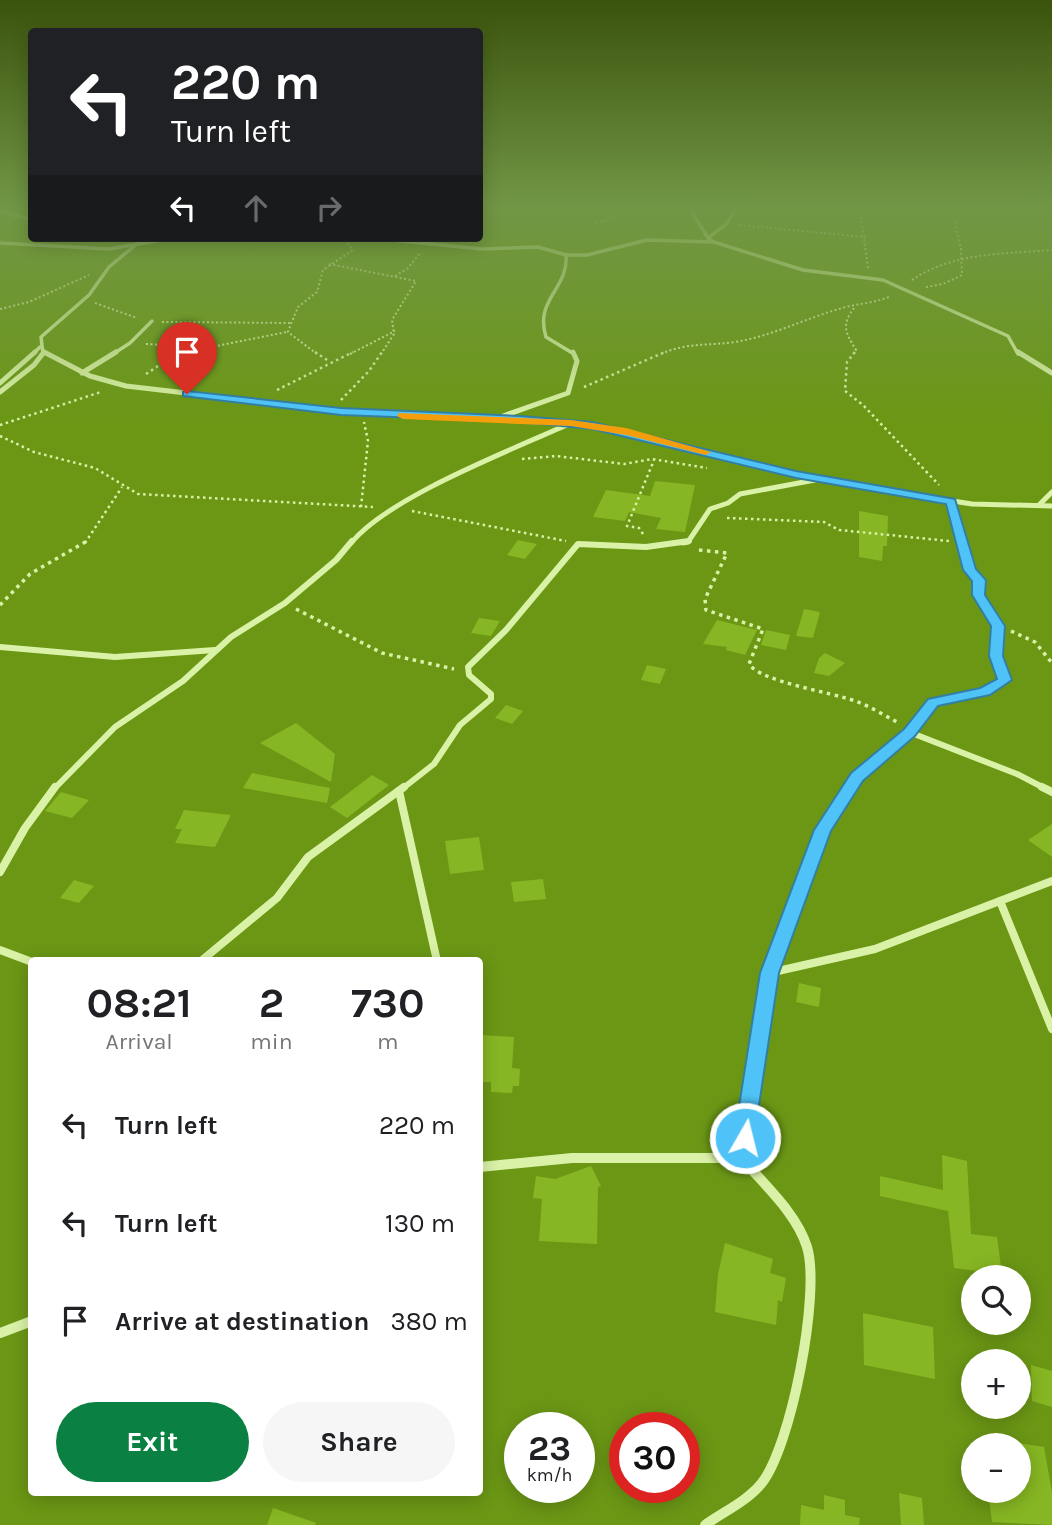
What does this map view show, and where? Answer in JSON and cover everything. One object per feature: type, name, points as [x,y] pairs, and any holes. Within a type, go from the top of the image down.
[{"type":"street","points":[[0,392],[34,365],[42,349],[41,337],[83,300],[95,288],[100,278]]},
{"type":"street","points":[[496,418],[568,393],[577,362],[576,352],[571,346],[546,337],[541,320],[543,307],[561,278]]},
{"type":"street","points":[[872,278],[905,289],[947,311],[1008,336],[1014,342],[1019,355],[1052,373]]},
{"type":"street","points":[[82,373],[130,343],[152,321]]},
{"type":"street","points":[[42,349],[82,373],[126,386],[364,413],[571,423],[626,432],[821,479],[951,501],[1052,506]]},
{"type":"street","points":[[0,383],[42,349]]},
{"type":"street","points":[[0,872],[25,828],[56,786],[116,727],[168,692],[215,650],[285,603],[336,560],[365,526],[395,508],[571,423]]},
{"type":"street","points":[[206,957],[277,898],[308,857],[434,764],[460,725],[491,699],[491,694],[467,672],[578,544],[651,546],[688,542],[710,509],[728,503],[740,494],[821,479]]},
{"type":"street","points":[[1039,505],[1052,492]]},
{"type":"street","points":[[483,1167],[572,1158],[722,1158],[737,1153],[745,1138],[769,973],[822,830],[857,777],[910,729],[933,702],[985,691],[1005,680],[996,656],[998,626],[979,595],[979,580],[970,570],[951,501]]},
{"type":"street","points":[[0,647],[115,657],[215,650]]},
{"type":"street","points":[[910,729],[1017,774],[1052,792]]},
{"type":"street","points":[[399,791],[436,957]]},
{"type":"street","points":[[769,973],[875,949],[1052,881]]},
{"type":"street","points":[[1000,901],[1052,1029]]},
{"type":"street","points":[[0,950],[28,960]]},
{"type":"street","points":[[705,1525],[748,1500],[768,1475],[781,1443],[800,1373],[810,1276],[808,1247],[737,1153]]},
{"type":"street","points":[[0,1332],[28,1322]]},
{"type":"path","points":[[0,309],[29,302],[81,278]]},
{"type":"path","points":[[288,332],[298,315],[298,307],[317,292],[316,282],[319,278]]},
{"type":"path","points":[[329,410],[369,371],[395,331],[392,320],[416,281],[404,278]]},
{"type":"path","points":[[568,393],[681,345],[736,342],[801,324],[840,308],[874,304],[905,289],[916,278]]},
{"type":"path","points":[[905,289],[943,284],[955,278]]},
{"type":"path","points":[[83,300],[152,321],[292,323]]},
{"type":"path","points":[[856,306],[845,319],[845,332],[856,350],[848,362],[845,391],[863,405],[902,449],[931,474],[951,501]]},
{"type":"path","points":[[253,402],[395,331]]},
{"type":"path","points":[[130,343],[211,346],[288,332],[330,362]]},
{"type":"path","points":[[126,386],[186,346]]},
{"type":"path","points":[[0,425],[85,400],[115,384]]},
{"type":"path","points":[[361,507],[368,441],[364,413]]},
{"type":"path","points":[[0,436],[25,450],[105,472],[122,487],[138,494],[395,508],[578,544]]},
{"type":"path","points":[[497,459],[538,460],[556,456],[624,464],[654,460],[713,469]]},
{"type":"path","points":[[651,546],[639,528],[627,526],[654,460]]},
{"type":"path","points":[[0,605],[30,574],[82,546],[93,535],[122,487]]},
{"type":"path","points":[[707,516],[824,522],[839,530],[962,542]]},
{"type":"path","points":[[698,549],[727,553],[705,598],[706,610],[763,629],[749,664],[753,670],[774,680],[799,684],[857,701],[910,729]]},
{"type":"path","points":[[285,603],[382,653],[467,672]]},
{"type":"path","points":[[998,626],[1035,642],[1052,663]]},
{"type":"building","points":[[655,481],[695,485],[685,532],[656,529],[661,518],[629,512],[625,521],[593,517],[606,490],[650,496]]},
{"type":"building","points":[[859,511],[888,516],[887,546],[883,546],[882,561],[859,557]]},
{"type":"building","points":[[518,540],[537,544],[525,559],[507,555]]},
{"type":"building","points":[[804,609],[820,612],[813,638],[796,636]]},
{"type":"building","points":[[479,618],[500,621],[491,636],[471,633]]},
{"type":"building","points":[[717,620],[757,630],[745,655],[726,650],[727,647],[703,644]]},
{"type":"building","points":[[766,630],[790,635],[786,650],[761,645]]},
{"type":"building","points":[[825,653],[845,663],[829,676],[814,673],[819,658]]},
{"type":"building","points":[[647,665],[666,669],[660,684],[641,680]]},
{"type":"building","points":[[506,705],[523,711],[512,724],[495,718]]},
{"type":"building","points":[[296,723],[335,754],[331,782],[260,743]]},
{"type":"building","points":[[252,773],[330,788],[327,803],[243,788]]},
{"type":"building","points":[[372,775],[389,785],[347,818],[330,807]]},
{"type":"building","points":[[61,792],[89,800],[72,818],[45,811]]},
{"type":"building","points":[[184,810],[231,815],[215,847],[175,843],[182,829],[175,829]]},
{"type":"building","points":[[1052,824],[1052,857],[1028,840]]},
{"type":"building","points":[[479,837],[484,870],[450,874],[445,841]]},
{"type":"building","points":[[543,879],[546,899],[514,902],[511,882]]},
{"type":"building","points":[[74,880],[94,886],[79,903],[60,898]]},
{"type":"building","points":[[799,983],[821,988],[819,1007],[796,1002]]},
{"type":"building","points":[[483,1035],[514,1037],[512,1068],[520,1069],[519,1086],[513,1086],[512,1093],[491,1092],[491,1082],[483,1082]]},
{"type":"building","points":[[942,1155],[967,1161],[971,1234],[997,1237],[1001,1265],[961,1265],[961,1269],[954,1268],[948,1211],[880,1196],[880,1176],[943,1190]]},
{"type":"building","points":[[591,1166],[601,1186],[598,1187],[597,1244],[539,1241],[542,1199],[533,1198],[536,1176],[555,1179]]},
{"type":"building","points":[[725,1243],[773,1259],[770,1273],[786,1278],[782,1302],[778,1300],[776,1325],[715,1312],[718,1274]]},
{"type":"building","points":[[863,1313],[933,1327],[935,1379],[864,1365]]},
{"type":"building","points":[[1031,1365],[1052,1371],[1052,1407],[1032,1401]]},
{"type":"building","points":[[1031,1445],[1044,1447],[1052,1493],[1052,1525],[992,1522],[990,1503],[1031,1503]]},
{"type":"building","points":[[899,1493],[922,1498],[924,1525],[901,1525]]},
{"type":"building","points":[[824,1495],[845,1500],[845,1515],[860,1518],[859,1525],[800,1525],[801,1505],[824,1510]]},
{"type":"building","points":[[273,1508],[316,1523],[267,1525]]},
{"type":"slow traffic","points":[[403,416],[496,418],[592,425],[706,452]]},
{"type":"route","points":[[187,394],[341,411],[592,425],[761,467],[951,501],[966,559],[970,570],[979,580],[979,595],[998,626],[996,656],[1005,680],[985,691],[933,702],[911,726],[909,733],[857,777],[822,830],[769,973],[745,1138]]}]
